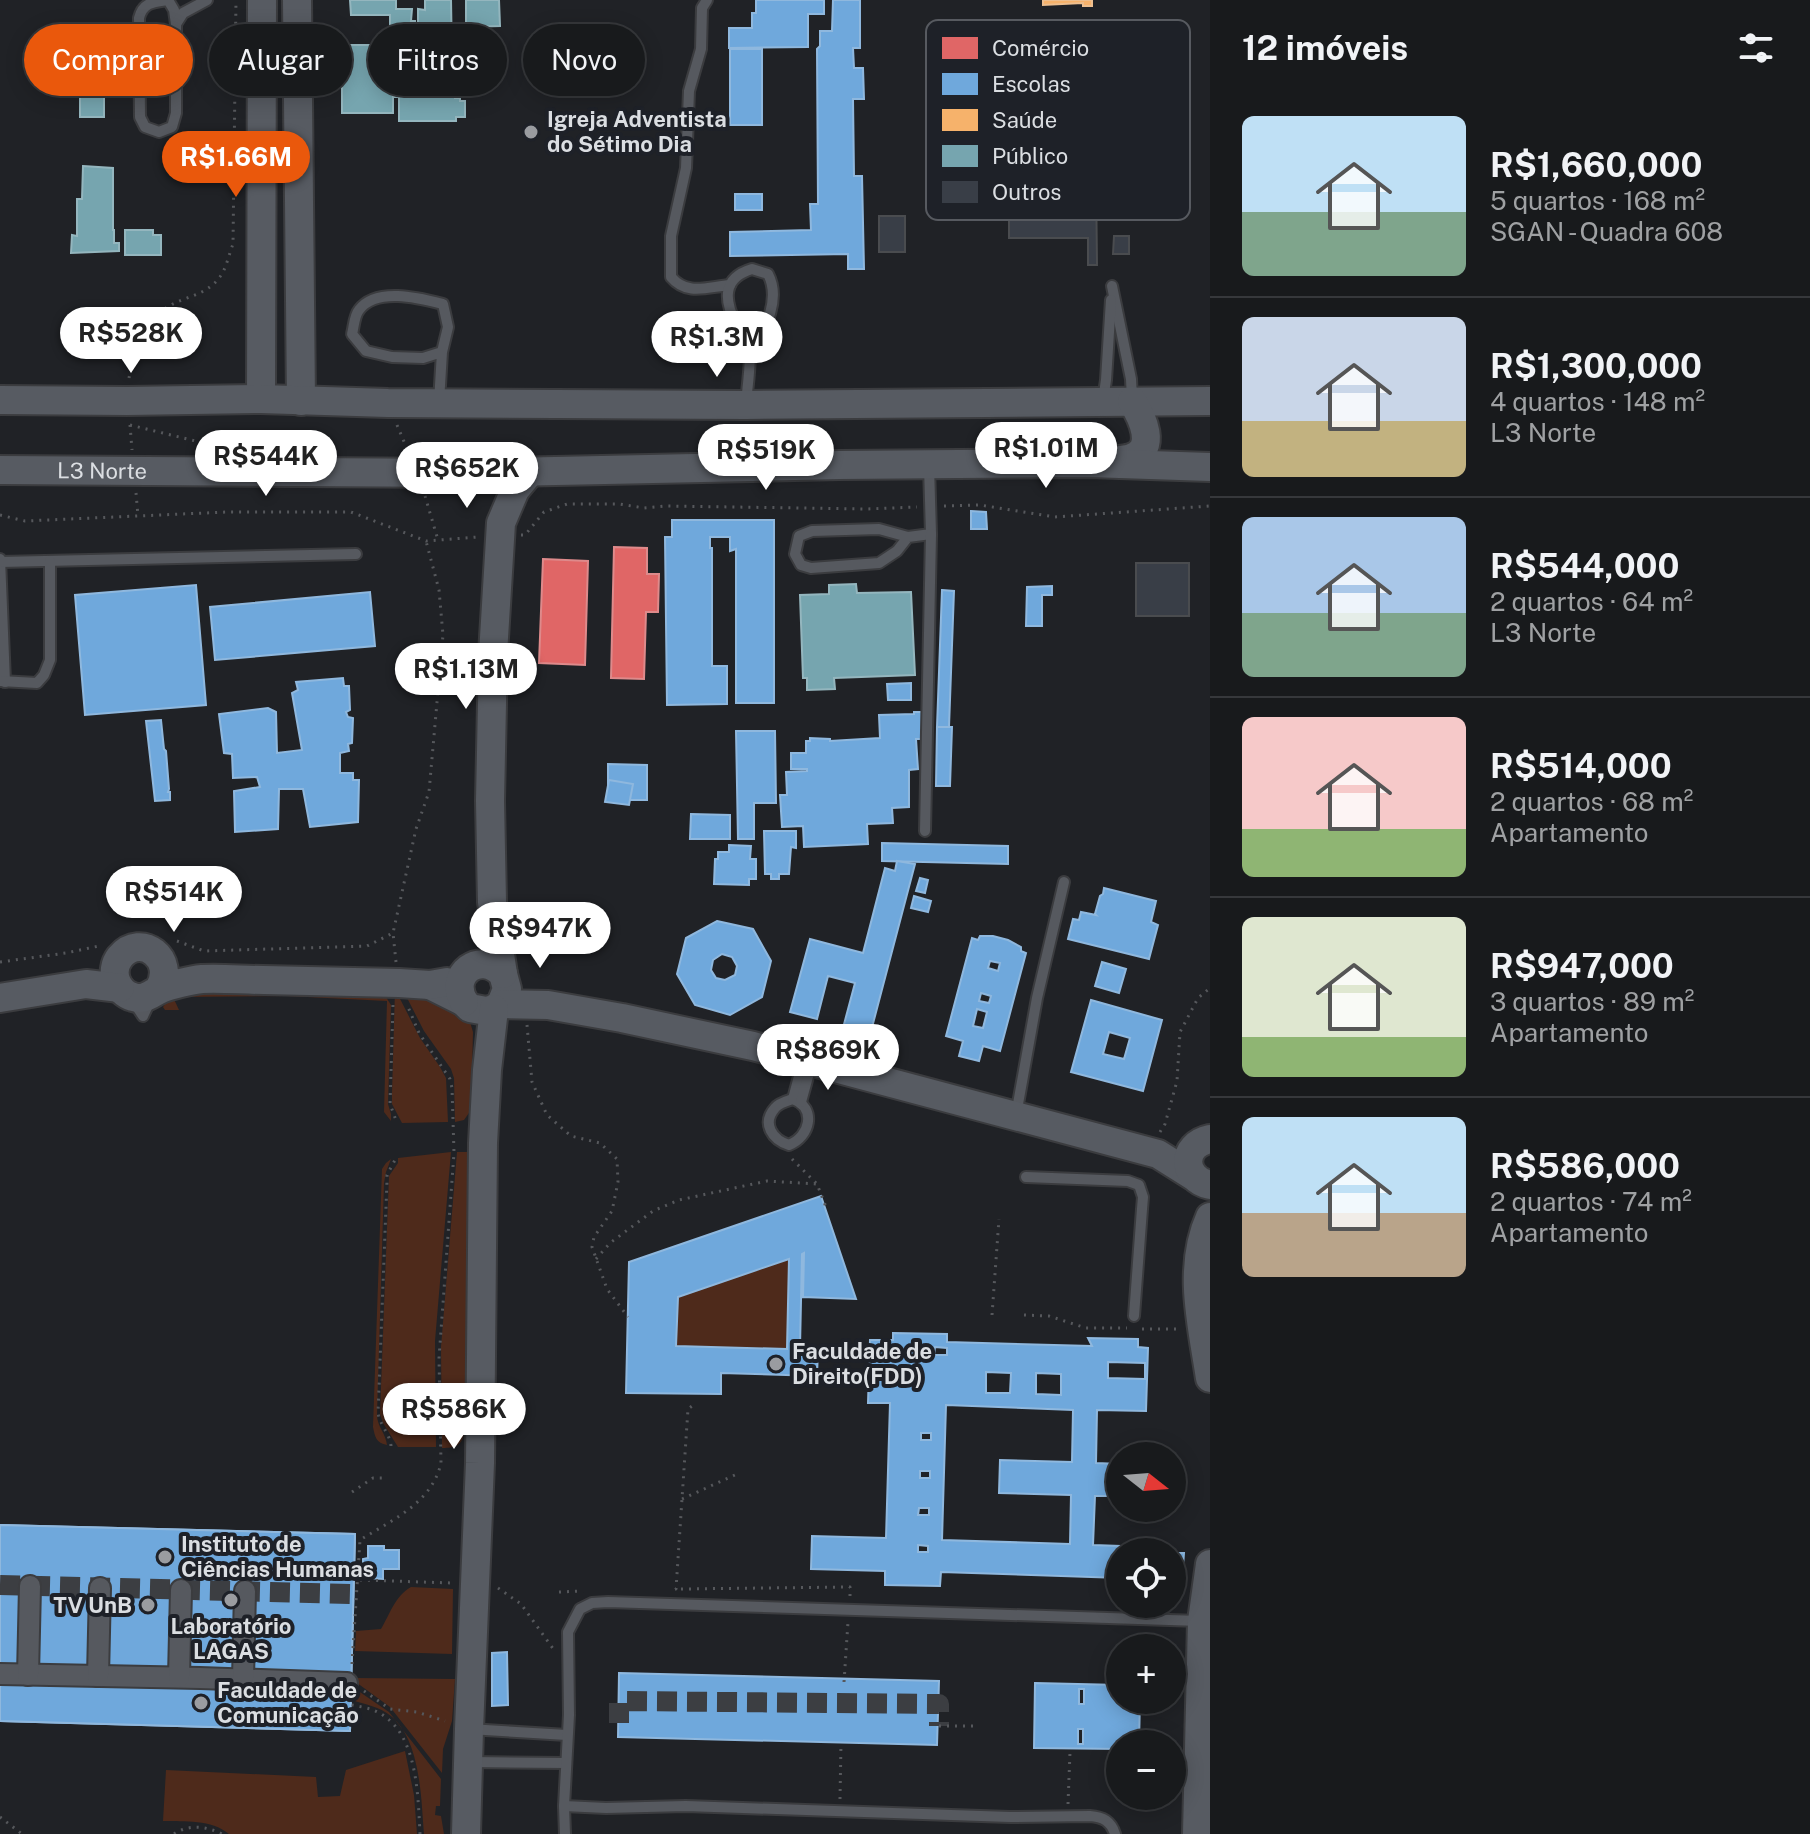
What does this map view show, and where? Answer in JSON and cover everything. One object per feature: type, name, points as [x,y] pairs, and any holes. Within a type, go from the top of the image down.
[{"type":"street","points":[[261,0],[261,399]]},
{"type":"street","points":[[297,0],[301,401]]},
{"type":"street","points":[[0,400],[129,413],[261,399],[438,404],[746,405],[1210,401]]},
{"type":"street","points":[[1090,463],[1132,458],[1139,453],[1146,440],[1146,431],[1132,401]]},
{"type":"street","name":"L3 Norte","points":[[0,470],[466,473],[1090,463],[1210,467]]},
{"type":"street","points":[[500,530],[515,490],[531,471]]},
{"type":"street","points":[[466,473],[483,487],[493,502],[500,530],[493,654],[490,801],[496,993],[483,1143],[480,1463],[466,1834]]},
{"type":"street","points":[[0,998],[136,977],[399,983],[496,993],[808,1060],[1153,1153],[1200,1181]]},
{"type":"street","points":[[1153,1153],[1202,1143]]},
{"type":"street","points":[[1202,1143],[1188,1161],[1200,1181],[1209,1220],[1197,1264],[1198,1300],[1210,1378]]},
{"type":"street","points":[[1197,1834],[1202,1621],[1210,1564]]},
{"type":"street","points":[[28,1675],[30,1586]]},
{"type":"street","points":[[98,1676],[100,1588]]},
{"type":"street","points":[[179,1677],[181,1590]]},
{"type":"street","points":[[243,1679],[245,1591]]},
{"type":"street","points":[[0,1674],[349,1682]]},
{"type":"lane","points":[[139,24],[141,11],[149,3],[168,0],[174,10],[176,24]]},
{"type":"lane","points":[[176,24],[183,13],[207,0]]},
{"type":"lane","points":[[707,0],[702,8],[701,49],[689,91],[686,168],[671,236],[671,277],[679,286],[690,290],[730,285]]},
{"type":"lane","points":[[140,96],[140,117],[145,127],[159,132],[172,127],[176,96]]},
{"type":"lane","points":[[746,405],[749,347],[729,309],[727,297],[735,277],[752,269],[768,274],[772,283],[772,303],[756,342],[749,347]]},
{"type":"lane","points":[[1102,401],[1112,286],[1131,379],[1132,401]]},
{"type":"lane","points":[[438,404],[442,352],[448,327],[443,304],[414,297],[374,297],[357,311],[352,334],[366,351],[392,357],[423,358],[442,352]]},
{"type":"lane","points":[[925,831],[931,534],[929,464]]},
{"type":"lane","points":[[908,537],[897,551],[879,563],[811,568],[801,565],[795,554],[799,536],[812,531],[879,529],[908,537],[931,534]]},
{"type":"lane","points":[[50,561],[50,660],[37,683],[3,681],[0,561],[356,554]]},
{"type":"lane","points":[[1015,1116],[1037,998],[1064,882]]},
{"type":"lane","points":[[797,1101],[808,1060]]},
{"type":"lane","points":[[1026,1177],[1128,1181],[1139,1185],[1143,1197],[1134,1316]]},
{"type":"lane","points":[[565,1834],[568,1632],[580,1609],[592,1603],[1202,1621]]},
{"type":"lane","points":[[469,1729],[567,1735]]},
{"type":"lane","points":[[469,1762],[566,1763]]},
{"type":"lane","points":[[564,1806],[686,1806],[1010,1817],[1068,1815],[1101,1817],[1112,1824],[1115,1834]]},
{"type":"path","points":[[138,516],[129,413],[133,354],[152,320],[171,305],[197,296],[220,278],[233,244],[236,0]]},
{"type":"path","points":[[129,413],[216,446],[218,453]]},
{"type":"path","points":[[0,515],[25,521],[235,512],[351,512],[426,541],[500,530],[525,535],[544,512],[567,504],[619,504],[644,508],[666,506]]},
{"type":"path","points":[[420,1834],[415,1776],[400,1733],[394,1724],[376,1711],[348,1704],[360,1540],[423,1498],[438,1477],[441,1463],[439,1358],[454,1153],[452,1088],[450,1079],[419,1033],[399,983],[393,933],[416,829],[429,792],[435,744],[443,635],[439,590],[426,541]]},
{"type":"path","points":[[168,938],[204,951],[367,946],[393,933]]},
{"type":"path","points":[[0,962],[66,953],[136,977]]},
{"type":"path","points":[[397,1123],[390,1104],[394,991],[399,983]]},
{"type":"path","points":[[1153,1153],[1177,1081],[1180,1032],[1198,998],[1210,988]]},
{"type":"path","points":[[496,993],[547,1115],[571,1136],[600,1143],[617,1159],[618,1182],[612,1211],[594,1237],[592,1247],[607,1289],[628,1317]]},
{"type":"path","points":[[785,1152],[817,1184],[826,1207]]},
{"type":"path","points":[[391,1446],[378,1413],[387,1175],[396,1158]]},
{"type":"path","points":[[596,1259],[610,1243],[642,1218],[679,1200],[767,1181],[817,1184]]},
{"type":"path","points":[[992,1315],[999,1219]]},
{"type":"path","points":[[1024,1315],[1049,1316],[1086,1328],[1203,1329]]},
{"type":"path","points":[[696,1403],[688,1409],[676,1589],[850,1587],[844,1682]]},
{"type":"path","points":[[682,1499],[737,1474]]},
{"type":"path","points":[[352,1492],[383,1475]]},
{"type":"path","points":[[559,1592],[588,1591]]},
{"type":"path","points":[[350,1594],[358,1594]]},
{"type":"path","points":[[349,1682],[390,1709],[417,1712],[469,1729]]},
{"type":"path","points":[[939,1726],[978,1726]]},
{"type":"path","points":[[840,1813],[841,1743]]},
{"type":"path","points":[[1068,1815],[1070,1752]]},
{"type":"path","points":[[0,1817],[22,1834]]},
{"type":"path","points":[[174,1834],[183,1828],[193,1827],[205,1827],[222,1834]]},
{"type":"shaded area","points":[[395,989],[420,1038],[446,1078],[448,1122],[402,1123],[392,1104]]},
{"type":"shaded area","points":[[403,990],[440,994],[470,1022],[473,1032],[471,1110],[464,1120],[455,1122],[451,1069],[424,1031]]},
{"type":"shaded area","points":[[174,992],[384,994],[391,1005],[388,1104],[391,1121],[384,1112],[387,1001],[287,996],[173,997],[179,1010],[165,1010],[163,1007]]},
{"type":"shaded area","points":[[451,1152],[435,1341],[436,1447],[398,1447],[380,1414],[389,1176],[398,1158]]},
{"type":"shaded area","points":[[457,1152],[467,1152],[470,1160],[464,1431],[458,1445],[442,1448],[441,1347]]},
{"type":"shaded area","points":[[391,1159],[384,1183],[377,1415],[387,1445],[380,1443],[373,1427],[382,1169]]},
{"type":"shaded area","points":[[789,1259],[787,1349],[676,1346],[678,1297]]},
{"type":"shaded area","points":[[411,1587],[453,1589],[452,1654],[355,1651],[356,1631],[381,1629],[397,1600]]},
{"type":"shaded area","points":[[353,1678],[455,1679],[452,1721],[443,1749],[442,1773],[390,1707]]},
{"type":"shaded area","points":[[351,1686],[389,1712],[398,1724],[382,1710],[351,1700]]},
{"type":"shaded area","points":[[402,1729],[441,1779],[440,1806],[436,1806],[435,1815],[441,1816],[444,1834],[424,1834],[418,1771]]},
{"type":"shaded area","points":[[405,1751],[414,1795],[417,1834],[229,1834],[206,1824],[163,1821],[166,1770],[316,1777],[318,1797],[340,1796],[346,1770]]},
{"type":"building: Comércio","points":[[614,547],[647,548],[647,574],[659,574],[658,612],[646,612],[644,679],[611,678]]},
{"type":"building: Comércio","points":[[543,559],[588,561],[585,665],[539,663]]},
{"type":"building: Escolas","points":[[756,0],[824,0],[824,14],[808,14],[808,47],[729,48],[729,28],[752,28]]},
{"type":"building: Escolas","points":[[833,0],[860,0],[860,48],[853,48],[854,68],[863,68],[864,99],[853,99],[854,176],[862,176],[864,269],[848,269],[848,254],[730,256],[730,232],[811,230],[810,204],[818,204],[817,49],[820,46],[820,31],[832,31]]},
{"type":"building: Escolas","points":[[730,49],[762,49],[762,125],[730,125]]},
{"type":"building: Escolas","points":[[735,194],[762,194],[762,210],[735,210]]},
{"type":"building: Escolas","points":[[971,511],[986,512],[987,529],[971,529]]},
{"type":"building: Escolas","points":[[672,520],[774,520],[774,703],[736,703],[736,549],[730,551],[730,537],[710,537],[712,666],[727,666],[727,704],[667,705],[665,537],[672,537]]},
{"type":"building: Escolas","points":[[196,585],[206,705],[85,715],[75,595]]},
{"type":"building: Escolas","points":[[1052,586],[1052,595],[1042,595],[1042,626],[1026,626],[1027,587]]},
{"type":"building: Escolas","points":[[942,590],[954,591],[949,727],[937,727]]},
{"type":"building: Escolas","points":[[370,592],[375,646],[215,660],[210,607]]},
{"type":"building: Escolas","points":[[343,678],[344,686],[349,686],[350,710],[346,712],[348,717],[353,718],[352,743],[348,744],[349,751],[340,753],[340,773],[353,773],[353,780],[359,780],[358,822],[310,827],[303,789],[279,789],[278,829],[235,832],[234,791],[260,787],[257,777],[233,778],[232,754],[224,753],[219,714],[268,708],[276,712],[277,753],[302,750],[292,693],[298,690],[296,682]]},
{"type":"building: Escolas","points":[[911,683],[911,700],[888,700],[887,684]]},
{"type":"building: Escolas","points":[[922,712],[923,739],[916,739],[918,769],[909,770],[909,807],[892,808],[893,823],[867,824],[868,844],[804,847],[803,826],[782,827],[780,795],[787,795],[786,772],[807,771],[791,769],[791,753],[806,753],[806,741],[810,738],[830,741],[880,738],[879,715]]},
{"type":"building: Escolas","points":[[161,720],[170,800],[155,801],[146,721]]},
{"type":"building: Escolas","points":[[937,727],[952,727],[950,786],[936,786]]},
{"type":"building: Escolas","points":[[736,731],[775,731],[776,803],[754,803],[754,839],[738,839]]},
{"type":"building: Escolas","points":[[608,764],[647,765],[647,800],[608,800]]},
{"type":"building: Escolas","points":[[609,780],[633,784],[629,805],[605,802]]},
{"type":"building: Escolas","points":[[691,814],[730,815],[730,839],[690,839]]},
{"type":"building: Escolas","points":[[764,831],[796,831],[796,848],[791,847],[789,874],[779,874],[779,879],[771,879],[771,874],[765,874]]},
{"type":"building: Escolas","points":[[882,843],[1008,846],[1008,864],[882,861]]},
{"type":"building: Escolas","points":[[729,845],[751,846],[750,859],[756,859],[756,879],[749,879],[749,885],[714,884],[715,859],[718,859],[718,852],[729,852]]},
{"type":"building: Escolas","points":[[897,861],[915,864],[870,1035],[843,1028],[855,983],[828,976],[817,1019],[790,1012],[810,939],[863,953],[885,868],[895,871]]},
{"type":"building: Escolas","points":[[920,878],[928,880],[925,893],[916,891]]},
{"type":"building: Escolas","points":[[1104,888],[1156,901],[1151,922],[1158,925],[1149,959],[1068,939],[1073,919],[1079,920],[1081,912],[1096,915]]},
{"type":"building: Escolas","points":[[914,896],[931,901],[928,912],[911,908]]},
{"type":"building: Escolas","points":[[717,921],[753,929],[771,961],[762,997],[730,1015],[695,1005],[677,974],[686,938]],"holes":[[[722,954],[732,957],[737,966],[735,975],[725,980],[716,978],[711,970],[713,960]]]},
{"type":"building: Escolas","points":[[980,936],[993,936],[1008,940],[1026,953],[1000,1051],[983,1046],[979,1061],[959,1056],[963,1041],[946,1036],[972,938],[978,940]],"holes":[[[990,961],[1000,963],[998,971],[988,968]],[[981,993],[991,996],[989,1003],[979,1001]],[[977,1009],[987,1012],[983,1028],[973,1026]]]},
{"type":"building: Escolas","points":[[1102,962],[1126,969],[1119,993],[1095,986]]},
{"type":"building: Escolas","points":[[1091,1000],[1162,1020],[1143,1091],[1071,1072]],"holes":[[[1109,1032],[1130,1038],[1124,1059],[1103,1054]]]},
{"type":"building: Escolas","points":[[821,1196],[856,1299],[803,1297],[804,1253],[800,1348],[818,1348],[817,1376],[721,1373],[721,1394],[626,1393],[629,1262]],"holes":[[[789,1259],[787,1349],[676,1346],[678,1297]]]},
{"type":"building: Escolas","points":[[893,1333],[947,1334],[947,1342],[1092,1346],[1088,1338],[1138,1339],[1138,1347],[1148,1348],[1146,1411],[1097,1410],[1096,1463],[1106,1463],[1106,1496],[1095,1496],[1093,1545],[1106,1545],[1106,1578],[941,1572],[940,1586],[885,1585],[885,1571],[811,1569],[812,1536],[886,1538],[890,1403],[868,1403],[870,1340],[893,1340]],"holes":[[[935,1347],[947,1348],[947,1355],[934,1355]],[[1108,1362],[1145,1363],[1145,1379],[1108,1378]],[[986,1372],[1011,1373],[1010,1393],[986,1393]],[[1036,1373],[1061,1374],[1061,1395],[1036,1394]],[[946,1405],[1073,1410],[1072,1462],[1000,1460],[999,1493],[1071,1495],[1070,1544],[942,1540]],[[921,1433],[931,1433],[931,1440],[921,1440]],[[920,1471],[930,1471],[930,1478],[920,1478]],[[919,1508],[929,1508],[929,1515],[918,1515]],[[918,1545],[928,1546],[928,1552],[918,1552]]]},
{"type":"building: Escolas","points":[[0,1525],[355,1534],[350,1731],[0,1721]],"holes":[[[60,1601],[72,1601],[70,1640],[58,1639]],[[131,1602],[144,1603],[144,1635],[130,1635]],[[203,1604],[216,1604],[215,1644],[201,1644]],[[275,1607],[288,1607],[287,1645],[274,1645]]]},
{"type":"building: Escolas","points":[[0,1525],[355,1534],[350,1731],[0,1721]]},
{"type":"building: Escolas","points":[[368,1546],[399,1550],[399,1569],[383,1569],[383,1579],[368,1578],[368,1564],[363,1564],[363,1559],[368,1558]]},
{"type":"building: Escolas","points":[[507,1652],[508,1705],[492,1706],[492,1653]]},
{"type":"building: Escolas","points":[[619,1673],[939,1681],[937,1745],[618,1737]]},
{"type":"building: Escolas","points":[[1035,1683],[1106,1685],[1106,1714],[1140,1714],[1139,1730],[1106,1730],[1106,1749],[1034,1748]],"holes":[[[1079,1689],[1084,1689],[1084,1704],[1079,1704]],[[1078,1729],[1083,1729],[1083,1744],[1078,1744]]]},
{"type":"building: Saúde","points":[[1043,0],[1092,0],[1092,6],[1083,6],[1083,3],[1043,5]]},
{"type":"building: Público","points":[[350,0],[396,0],[396,9],[412,9],[411,21],[415,24],[390,24],[390,15],[351,15]]},
{"type":"building: Público","points":[[425,0],[451,0],[451,24],[418,24],[418,9],[425,10]]},
{"type":"building: Público","points":[[466,0],[499,0],[500,24],[466,24]]},
{"type":"building: Público","points":[[352,45],[368,45],[368,96],[455,96],[465,101],[465,117],[456,117],[456,121],[399,121],[399,97],[393,97],[393,113],[342,113],[342,96],[352,96]]},
{"type":"building: Público","points":[[80,96],[104,96],[104,117],[80,117]]},
{"type":"building: Público","points":[[83,166],[113,168],[113,230],[114,243],[119,243],[119,251],[71,253],[72,235],[77,236],[77,199],[82,199]]},
{"type":"building: Público","points":[[125,230],[153,230],[153,235],[161,235],[161,255],[125,255]]},
{"type":"building: Público","points":[[856,584],[857,593],[911,592],[915,675],[834,678],[835,689],[807,690],[807,678],[803,678],[800,595],[829,594],[829,585]]},
{"type":"building: Outros","points":[[879,216],[905,216],[905,252],[879,252]]},
{"type":"building: Outros","points":[[1009,220],[1096,220],[1097,265],[1088,265],[1088,238],[1009,238]]},
{"type":"building: Outros","points":[[1114,236],[1129,236],[1129,254],[1113,254]]},
{"type":"building: Outros","points":[[1136,563],[1189,563],[1189,616],[1136,616]]},
{"type":"tunnel","points":[[0,1585],[350,1594]]},
{"type":"tunnel","points":[[619,1723],[619,1701],[939,1704],[939,1726]]},
{"type":"place","name":"Igreja Adventista do Sétimo Dia","points":[[531,132]]},
{"type":"place","name":"Faculdade de Direito(FDD)","points":[[776,1364]]},
{"type":"place","name":"Instituto de Ciências Humanas","points":[[165,1557]]},
{"type":"place","name":"Laboratório LAGAS","points":[[231,1600]]},
{"type":"place","name":"TV UnB","points":[[148,1605]]},
{"type":"place","name":"Faculdade de Comunicação","points":[[201,1703]]}]
